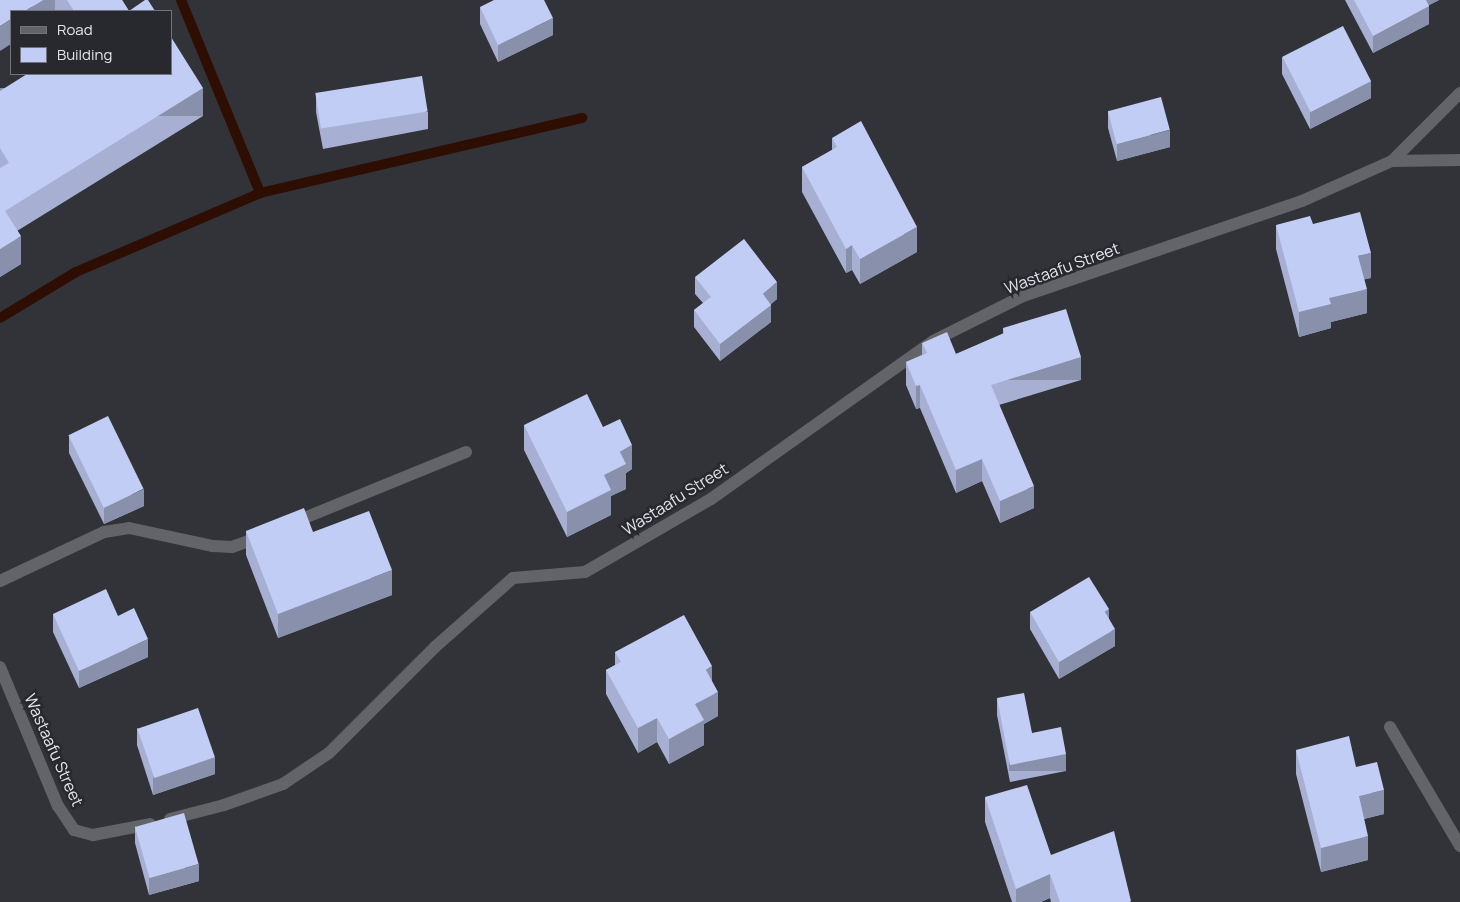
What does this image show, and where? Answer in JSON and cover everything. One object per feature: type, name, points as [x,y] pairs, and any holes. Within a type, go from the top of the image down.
[{"type":"street","name":"Wastaafu Street","points":[[0,667],[58,806],[74,830],[94,835],[120,832],[224,805],[283,784],[329,753],[435,647],[513,578],[585,572],[711,499],[933,341],[1023,296],[1302,201],[1392,161],[1460,93]]},
{"type":"street","points":[[1392,161],[1460,160]]},
{"type":"street","points":[[0,581],[104,532],[129,528],[212,546],[232,547],[466,452]]},
{"type":"street","points":[[1390,727],[1460,846]]},
{"type":"building","points":[[0,0],[43,0],[27,10],[10,10],[10,20],[0,26]]},
{"type":"building","points":[[67,0],[122,0],[128,10],[73,10]]},
{"type":"building","points":[[145,0],[148,0],[154,10],[130,10]]},
{"type":"building","points":[[494,0],[544,0],[553,18],[498,45],[480,7]]},
{"type":"building","points":[[1354,0],[1426,0],[1429,6],[1373,36]]},
{"type":"building","points":[[1343,26],[1371,81],[1311,112],[1282,57]]},
{"type":"building","points":[[172,39],[203,88],[5,211],[21,236],[0,249],[0,168],[9,163],[0,148],[0,91],[25,75],[172,75]]},
{"type":"building","points":[[422,76],[428,112],[321,128],[315,93]]},
{"type":"building","points":[[1161,97],[1170,130],[1117,144],[1108,111]]},
{"type":"building","points":[[861,121],[917,227],[860,259],[852,245],[846,249],[802,167],[837,147],[832,138]]},
{"type":"building","points":[[1360,212],[1371,253],[1358,256],[1367,289],[1329,298],[1331,304],[1299,312],[1276,225],[1310,216],[1313,224]]},
{"type":"building","points":[[744,239],[777,282],[763,294],[771,305],[720,344],[694,310],[711,297],[695,277]]},
{"type":"building","points":[[1066,309],[1081,357],[991,385],[1034,486],[1000,501],[982,459],[956,470],[920,385],[916,386],[906,362],[927,353],[922,343],[947,332],[956,354],[1004,333],[1003,328]]},
{"type":"building","points":[[587,394],[603,427],[620,419],[632,445],[620,452],[626,464],[604,475],[611,490],[567,512],[524,425]]},
{"type":"building","points":[[108,416],[144,489],[104,508],[68,435]]},
{"type":"building","points":[[304,508],[313,532],[369,511],[392,570],[278,614],[246,531]]},
{"type":"building","points":[[1089,577],[1109,609],[1105,612],[1115,629],[1059,662],[1030,612]]},
{"type":"building","points":[[106,589],[118,616],[134,608],[148,639],[79,671],[53,614]]},
{"type":"building","points":[[684,615],[712,666],[706,670],[718,692],[695,704],[704,720],[669,739],[657,718],[638,728],[606,670],[621,662],[615,652]]},
{"type":"building","points":[[1024,693],[1032,733],[1061,727],[1066,754],[1010,765],[997,698]]},
{"type":"building","points":[[198,708],[215,757],[154,778],[137,729]]},
{"type":"building","points":[[1349,736],[1356,767],[1377,762],[1384,790],[1359,796],[1368,836],[1321,848],[1296,750]]},
{"type":"building","points":[[1027,785],[1051,855],[1114,831],[1131,901],[1060,902],[1050,874],[1016,889],[985,797]]},
{"type":"building","points":[[184,813],[199,864],[150,878],[135,827]]},
{"type":"waterway","points":[[181,0],[260,193]]},
{"type":"waterway","points":[[0,318],[76,272],[260,193],[582,118]]}]
